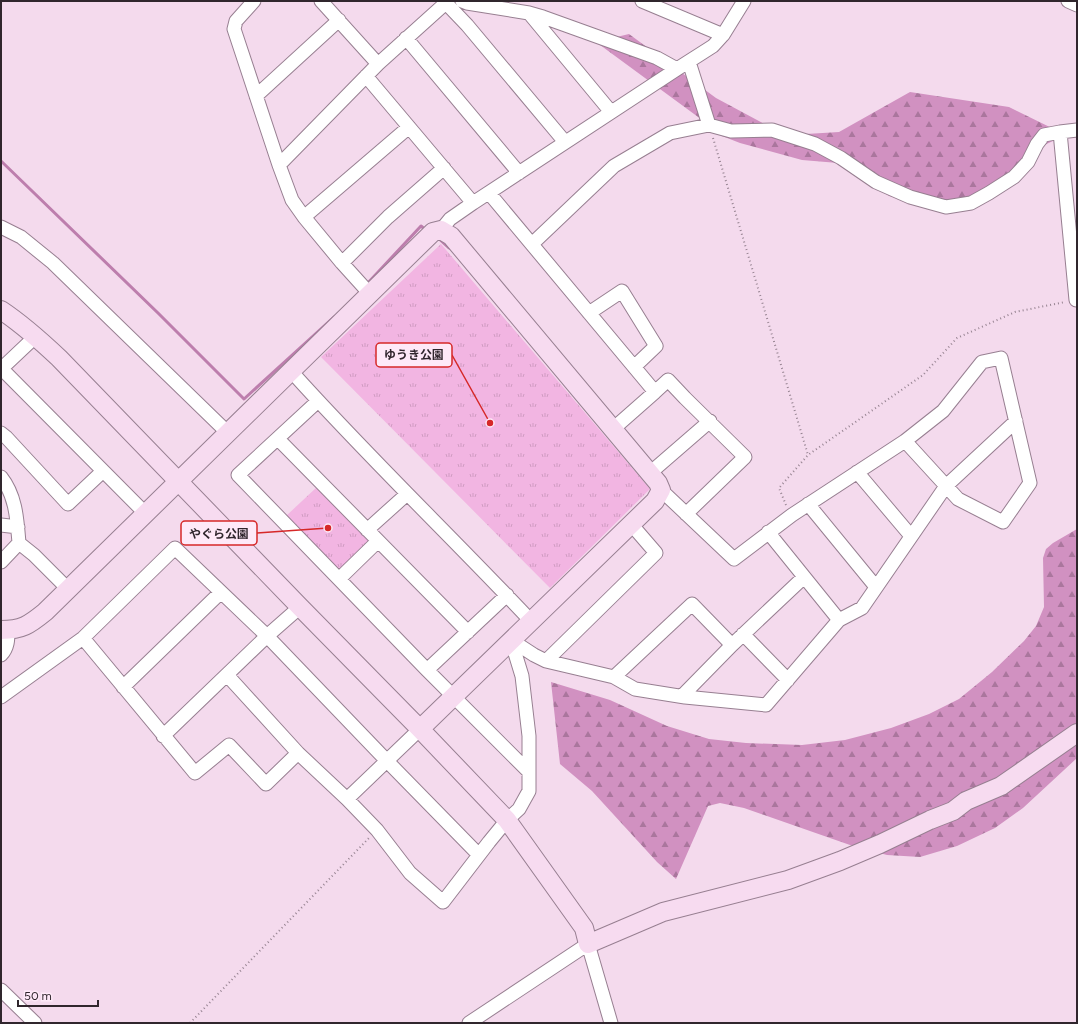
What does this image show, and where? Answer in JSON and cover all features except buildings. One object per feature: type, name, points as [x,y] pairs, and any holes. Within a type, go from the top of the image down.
[{"type":"street","points":[[254,1],[236,21],[234,29],[292,200],[342,263],[370,294]]},
{"type":"street","points":[[321,1],[378,64]]},
{"type":"street","points":[[462,1],[529,12],[657,58],[683,65]]},
{"type":"street","points":[[642,1],[724,36]]},
{"type":"street","points":[[1,655],[4,652],[8,642],[5,630],[21,628],[31,623],[45,612],[433,232],[441,230],[450,219],[473,203],[489,194],[565,142],[713,46],[724,36],[744,1]]},
{"type":"street","points":[[1068,1],[1077,5]]},
{"type":"street","points":[[279,165],[378,64],[447,2],[565,142]]},
{"type":"street","points":[[529,12],[611,112]]},
{"type":"street","points":[[256,96],[339,20]]},
{"type":"street","points":[[406,38],[519,173]]},
{"type":"street","points":[[683,65],[709,125]]},
{"type":"street","points":[[366,76],[473,203]]},
{"type":"street","points":[[532,244],[614,166],[670,133],[709,125],[731,131],[772,130],[815,144],[841,158],[876,182],[910,197],[946,207],[971,203],[1014,177],[1028,162],[1036,144],[1044,135],[1077,130]]},
{"type":"street","points":[[304,217],[409,127]]},
{"type":"street","points":[[1060,132],[1076,300]]},
{"type":"street","points":[[342,263],[388,217],[444,168]]},
{"type":"street","points":[[489,194],[655,392]]},
{"type":"street","points":[[1,227],[21,237],[53,263],[228,433]]},
{"type":"street","points":[[441,230],[451,236],[650,473],[658,483],[661,490],[734,559],[792,515],[905,441],[943,410],[982,362],[1001,358],[1030,483],[1003,522],[958,499],[905,441]]},
{"type":"street","points":[[589,313],[622,291],[656,346],[634,367]]},
{"type":"street","points":[[1,310],[36,336],[59,358],[507,820],[584,928],[611,1023]]},
{"type":"street","points":[[36,336],[1,368],[145,513]]},
{"type":"street","points":[[292,371],[318,401],[531,621]]},
{"type":"street","points":[[612,429],[668,380],[745,456],[686,514]]},
{"type":"street","points":[[318,401],[238,475],[427,670],[529,772]]},
{"type":"street","points":[[650,473],[710,421]]},
{"type":"street","points":[[511,640],[546,661],[614,677],[635,689],[682,696],[766,705],[839,620],[862,608],[946,486],[1016,421]]},
{"type":"street","points":[[1,433],[68,504],[103,471]]},
{"type":"street","points":[[278,439],[468,632]]},
{"type":"street","points":[[857,472],[911,536]]},
{"type":"street","points":[[1,477],[7,485],[15,506],[19,543],[68,589]]},
{"type":"street","points":[[347,799],[655,501],[661,490]]},
{"type":"street","points":[[367,530],[407,494]]},
{"type":"street","points":[[808,504],[876,587]]},
{"type":"street","points":[[546,661],[656,553],[631,524]]},
{"type":"street","points":[[1,525],[18,527]]},
{"type":"street","points":[[768,532],[839,620]]},
{"type":"street","points":[[339,579],[378,541]]},
{"type":"street","points":[[1,562],[19,543]]},
{"type":"street","points":[[1,697],[83,638],[175,548],[267,636],[479,855]]},
{"type":"street","points":[[682,696],[732,644],[804,577]]},
{"type":"street","points":[[123,687],[221,592]]},
{"type":"street","points":[[427,670],[507,595]]},
{"type":"street","points":[[614,677],[692,604],[732,644]]},
{"type":"street","points":[[163,736],[267,636],[300,607]]},
{"type":"street","points":[[743,634],[788,680]]},
{"type":"street","points":[[83,638],[195,773],[229,745],[266,784],[298,754]]},
{"type":"street","points":[[226,675],[298,754],[347,799],[377,830],[410,873],[443,902],[507,820],[519,809],[529,791],[529,736],[522,676],[511,640]]},
{"type":"street","points":[[469,1023],[588,944],[663,912],[788,880],[880,844],[930,820],[953,812],[966,801],[1001,786],[1077,733]]},
{"type":"street","points":[[1,990],[35,1023]]},
{"type":"path","points":[[709,125],[808,455]]},
{"type":"path","points":[[792,515],[779,488],[808,455],[922,375],[957,338],[1015,312],[1076,300]]},
{"type":"path","points":[[190,1023],[377,830]]},
{"type":"green space","points":[[629,34],[716,98],[774,129],[806,134],[839,132],[910,92],[1009,107],[1066,135],[1040,147],[984,198],[922,204],[889,196],[838,163],[802,160],[740,143],[722,136],[596,42]]},
{"type":"green space","points":[[441,244],[650,489],[550,588],[321,357]]},
{"type":"green space","points":[[317,487],[370,540],[338,571],[286,516]]},
{"type":"green space","points":[[1077,529],[1077,758],[1023,808],[995,828],[957,846],[920,857],[887,855],[850,845],[744,808],[720,803],[708,806],[676,879],[657,862],[592,791],[560,764],[551,682],[610,700],[667,726],[709,739],[746,743],[802,745],[845,740],[891,728],[929,714],[959,699],[992,672],[1024,641],[1036,626],[1044,607],[1043,558],[1046,549],[1053,543]]},
{"type":"waterway","points":[[1,161],[158,313],[244,399],[334,317]]},
{"type":"waterway","points":[[366,285],[421,226],[427,231]]},
{"type":"waterway","points":[[437,237],[449,248]]},
{"type":"place","name":"ゆうき公園","points":[[490,423]]},
{"type":"place","name":"やぐら公園","points":[[328,528]]}]
